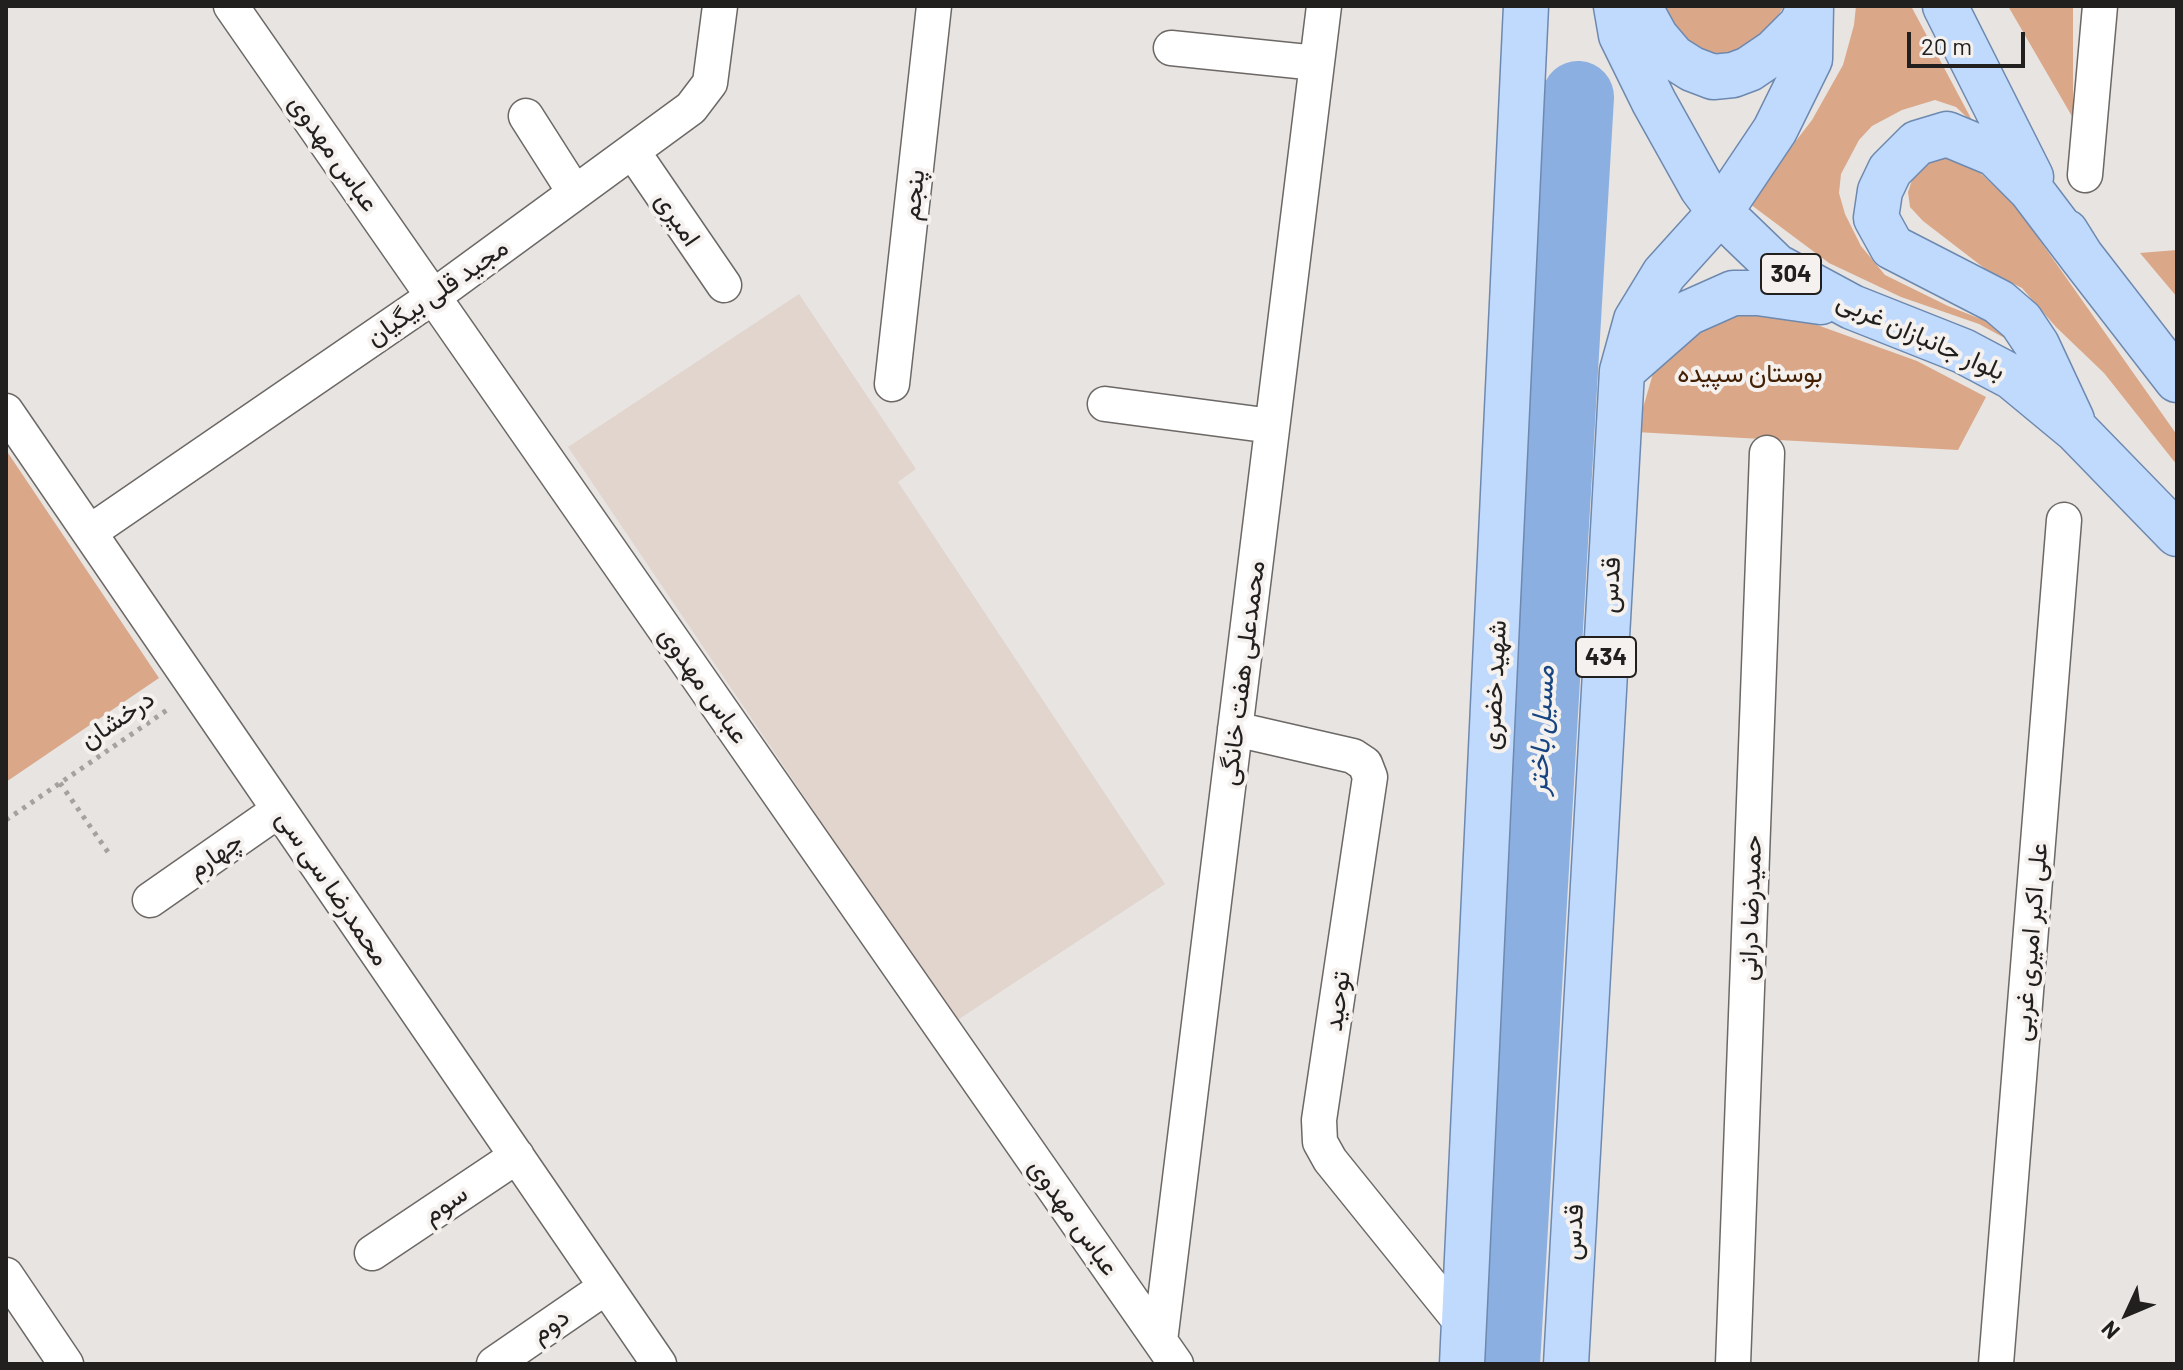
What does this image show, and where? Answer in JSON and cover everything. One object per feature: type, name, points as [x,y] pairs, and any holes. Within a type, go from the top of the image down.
[{"type":"main road","name":"شهید خضری","points":[[1463,1345],[1526,6]]},
{"type":"main road","name":"بلوار جانبازان غربی","points":[[1616,6],[1621,35],[1676,144],[1720,212],[1776,266],[1852,307],[1963,351],[2012,377],[2076,430],[2177,534]]},
{"type":"main road","points":[[1639,6],[1656,37],[1673,57],[1713,77],[1749,69],[1774,52],[1801,25],[1811,6]]},
{"type":"main road","name":"قدس","points":[[1566,1364],[1622,371],[1636,320],[1664,274],[1720,212],[1775,130],[1810,59],[1811,6]]},
{"type":"main road","points":[[1945,6],[2022,163],[2081,256]]},
{"type":"main road","points":[[2076,430],[2037,345],[2021,321],[1999,302],[1892,247],[1876,218],[1880,191],[1890,170],[1917,143],[1947,134],[1995,154],[2031,190],[2177,380]]},
{"type":"main road","points":[[1622,371],[1688,313],[1733,293],[1789,296],[1852,307]]},
{"type":"street","name":"عباس مهدوی","points":[[231,6],[1168,1352]]},
{"type":"street","name":"مجید قلی بیگیان","points":[[90,532],[434,296],[691,108],[710,83],[720,6]]},
{"type":"street","name":"پنجم","points":[[892,384],[934,6]]},
{"type":"street","name":"محمدعلی هفت خانگی","points":[[1168,1352],[1235,729],[1324,6]]},
{"type":"street","points":[[2085,175],[2100,6]]},
{"type":"street","points":[[1171,48],[1317,63]]},
{"type":"street","points":[[526,116],[575,193]]},
{"type":"street","name":"امیری","points":[[633,152],[724,285]]},
{"type":"street","points":[[1105,404],[1272,426]]},
{"type":"street","name":"محمدرضا سی سی","points":[[6,411],[659,1364]]},
{"type":"street","name":"حمیدرضا درانی","points":[[1733,1364],[1767,453]]},
{"type":"street","name":"علی اکبر امیری غربی","points":[[1996,1364],[2064,520]]},
{"type":"street","name":"توحید","points":[[1235,729],[1353,756],[1365,764],[1370,777],[1319,1120],[1320,1142],[1463,1345]]},
{"type":"street","name":"چهارم","points":[[150,900],[279,810]]},
{"type":"street","name":"سوم","points":[[372,1253],[517,1156]]},
{"type":"street","points":[[6,1275],[66,1364]]},
{"type":"street","name":"دوم","points":[[494,1364],[606,1287]]},
{"type":"path","name":"درخشان","points":[[6,820],[197,689]]},
{"type":"path","points":[[60,783],[110,855]]},
{"type":"shaded area","points":[[799,294],[916,469],[898,482],[1165,884],[956,1021],[568,447]]},
{"type":"green space","points":[[1662,6],[1784,6],[1764,39],[1752,48],[1714,57],[1675,34]]},
{"type":"green space","points":[[1856,6],[1911,6],[1974,124],[1956,107],[1935,100],[1902,110],[1872,126],[1859,140],[1841,174],[1839,193],[1845,214],[1861,246],[1885,275],[1996,325],[2030,352],[1979,324],[1901,297],[1829,263],[1746,201],[1812,120],[1843,65]]},
{"type":"green space","points":[[2008,6],[2073,6],[2073,118]]},
{"type":"green space","points":[[1939,157],[1952,157],[1978,171],[2015,205],[2177,435],[2177,465],[2104,373],[2056,327],[2022,288],[1988,271],[1923,221],[1910,207],[1908,192],[1913,177],[1926,162]]},
{"type":"green space","points":[[2177,250],[2177,297],[2140,253]]},
{"type":"green space","name":"بوستان سپیده","points":[[1737,304],[1795,317],[1917,361],[1986,397],[1958,450],[1636,432],[1654,370],[1664,350]]},
{"type":"green space","points":[[6,450],[159,678],[6,782]]},
{"type":"waterway","name":"مسیل باختر","points":[[1504,1364],[1578,97]]}]
